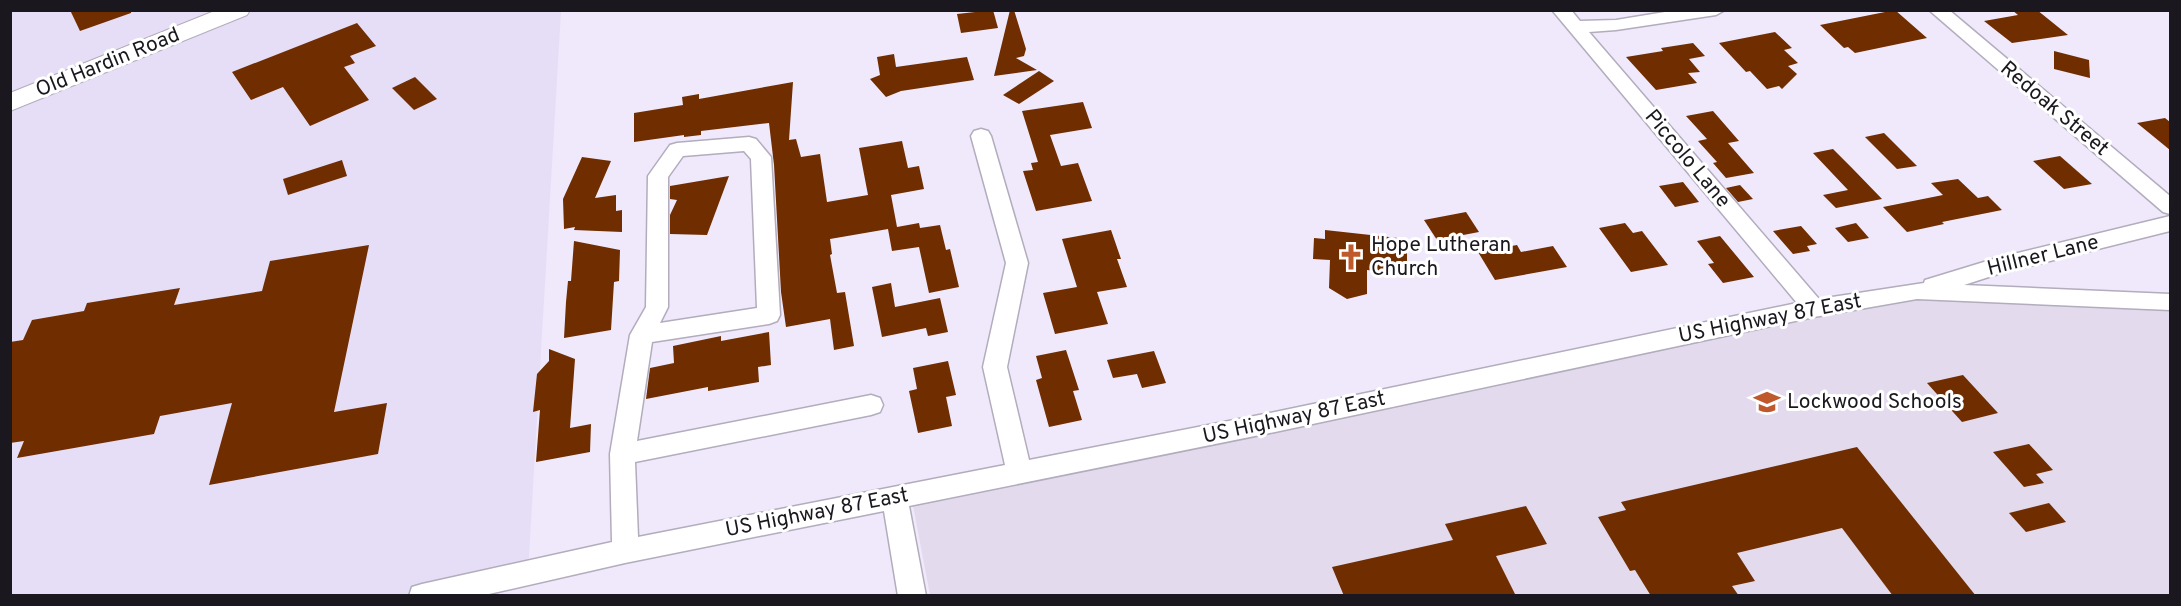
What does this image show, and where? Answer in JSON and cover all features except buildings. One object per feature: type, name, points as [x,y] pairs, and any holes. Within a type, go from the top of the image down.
[{"type":"main road","name":"Old Hardin Road","points":[[10,103],[239,10]]},
{"type":"street","name":"Piccolo Lane","points":[[1561,10],[1814,308]]},
{"type":"street","points":[[1574,27],[1616,26],[1716,10]]},
{"type":"street","name":"Redoak Street","points":[[1938,10],[2170,207]]},
{"type":"street","points":[[981,136],[1017,263],[995,367],[1019,473]]},
{"type":"street","points":[[625,551],[622,454],[642,335],[657,307],[658,176],[677,150],[749,144],[761,157],[769,315],[642,335]]},
{"type":"street","name":"Hillner Lane","points":[[1917,291],[1997,266],[2170,224]]},
{"type":"street","name":"US Highway 87 East","points":[[422,596],[625,551],[1019,473],[1814,308],[1917,291],[2170,302]]},
{"type":"street","points":[[622,454],[871,405]]},
{"type":"street","points":[[895,498],[912,596]]},
{"type":"shaded area","points":[[10,11],[561,11],[528,572],[419,596],[11,595]]},
{"type":"shaded area","name":"Lockwood Schools","points":[[1917,291],[2170,302],[2170,595],[930,595],[911,495]]},
{"type":"place","name":"Hope Lutheran Church","points":[[1351,257]]},
{"type":"place","name":"Lockwood Schools","points":[[1767,402]]}]
